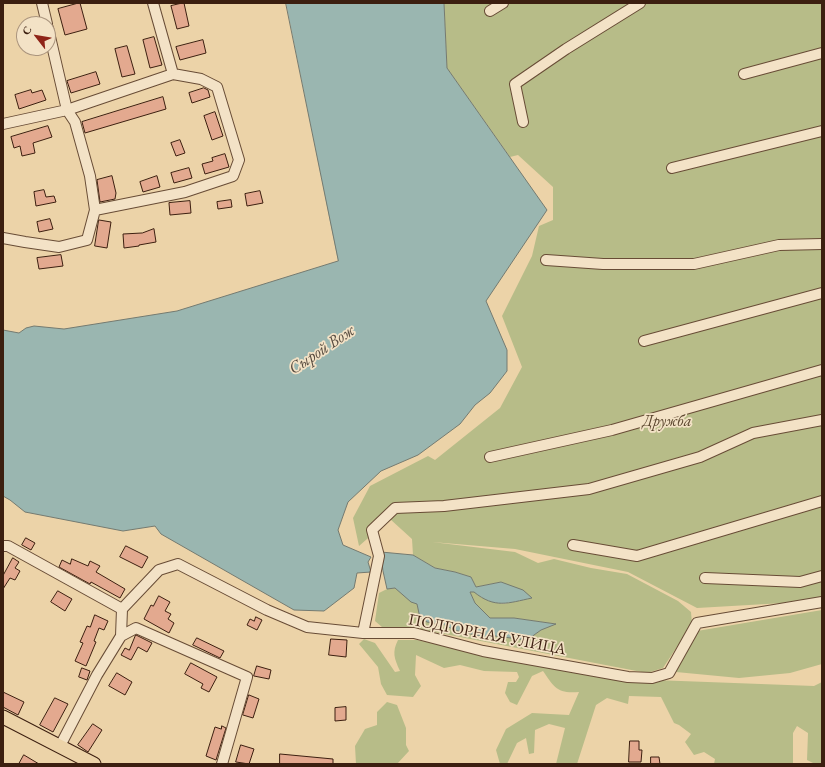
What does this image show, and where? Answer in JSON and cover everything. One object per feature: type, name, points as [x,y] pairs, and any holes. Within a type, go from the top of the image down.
[{"type":"main road","points":[[3,717],[94,764]]},
{"type":"street","points":[[42,3],[45,16]]},
{"type":"street","points":[[153,3],[173,74]]},
{"type":"street","points":[[490,11],[503,3]]},
{"type":"street","points":[[523,122],[515,84],[566,49],[640,3]]},
{"type":"street","points":[[744,74],[822,53]]},
{"type":"street","points":[[3,238],[59,247],[87,240],[94,210],[90,176],[75,122],[67,110],[54,56]]},
{"type":"street","points":[[3,124],[67,110],[173,74],[201,79],[217,87],[239,160],[233,176],[186,192],[94,210]]},
{"type":"street","points":[[672,168],[822,131]]},
{"type":"street","points":[[546,260],[603,264],[694,264],[780,245],[822,244]]},
{"type":"street","points":[[644,341],[822,293]]},
{"type":"street","points":[[490,457],[612,430],[822,370]]},
{"type":"street","points":[[363,633],[379,556],[372,530],[395,508],[444,506],[589,489],[700,457],[753,433],[822,420]]},
{"type":"street","points":[[573,545],[638,556],[822,501]]},
{"type":"street","points":[[3,546],[8,546],[122,609],[121,636],[97,675],[60,746]]},
{"type":"street","name":"ПОДГОРНАЯ УЛИЦА","points":[[122,609],[159,570],[178,564],[267,610],[307,627],[363,633],[414,633],[483,651],[628,676],[652,678],[669,673],[697,623],[822,602]]},
{"type":"street","points":[[705,578],[800,582],[822,576]]},
{"type":"street","points":[[121,636],[136,628],[247,677],[222,764]]},
{"type":"green space","name":"Дружба","points":[[444,3],[822,3],[822,597],[801,602],[697,608],[628,572],[515,549],[432,542],[515,552],[538,563],[554,559],[591,568],[627,574],[678,601],[691,612],[692,624],[663,668],[647,673],[413,628],[382,627],[375,621],[379,593],[387,589],[395,588],[417,604],[420,618],[427,622],[445,625],[454,630],[488,638],[495,636],[527,640],[541,630],[555,624],[514,618],[490,618],[475,603],[470,592],[474,591],[481,597],[503,604],[532,598],[501,582],[476,587],[471,577],[435,568],[413,555],[412,539],[390,519],[359,546],[353,518],[370,486],[428,456],[435,460],[500,408],[522,367],[502,316],[532,256],[539,226],[553,220],[553,187],[518,155],[510,157],[447,68]]},
{"type":"green space","points":[[822,610],[822,664],[790,673],[739,678],[676,672],[697,631]]},
{"type":"green space","points":[[364,639],[375,643],[395,672],[400,671],[394,655],[398,640],[417,640],[538,665],[654,680],[814,686],[822,682],[822,764],[815,764],[807,760],[808,733],[797,726],[793,733],[793,764],[714,764],[715,759],[704,752],[694,755],[685,742],[691,734],[674,723],[661,697],[629,696],[628,704],[607,698],[596,705],[577,764],[556,764],[565,728],[549,724],[535,730],[534,753],[529,754],[526,738],[517,743],[507,764],[500,764],[496,750],[506,729],[532,713],[569,715],[579,692],[566,692],[557,688],[543,671],[532,676],[517,705],[510,702],[505,693],[508,682],[516,682],[519,677],[517,672],[484,671],[460,665],[444,668],[416,655],[415,675],[421,686],[413,697],[387,695],[381,684],[378,667],[359,644]]},
{"type":"green space","points":[[387,702],[397,705],[406,728],[406,745],[409,751],[397,764],[356,764],[355,746],[365,729],[377,725],[377,712]]},
{"type":"water","name":"Сырой Вож","points":[[286,3],[444,3],[447,68],[547,210],[486,301],[507,350],[507,371],[490,393],[475,405],[460,424],[418,455],[381,471],[348,502],[338,530],[343,545],[371,557],[368,562],[371,572],[357,573],[354,588],[324,611],[294,610],[161,534],[155,526],[123,531],[25,512],[3,496],[3,330],[19,333],[26,328],[34,326],[64,329],[177,311],[338,261]]},
{"type":"water","points":[[381,552],[413,555],[435,568],[471,577],[476,587],[501,582],[523,590],[532,598],[509,603],[495,603],[474,592],[470,592],[475,603],[490,618],[514,618],[556,624],[541,630],[527,640],[495,636],[488,638],[454,630],[445,625],[427,622],[420,618],[417,604],[411,602],[395,588],[387,589]]},
{"type":"building","points":[[80,3],[87,29],[65,35],[58,9]]},
{"type":"building","points":[[184,3],[189,26],[177,29],[171,6]]},
{"type":"building","points":[[154,37],[162,65],[150,68],[143,40]]},
{"type":"building","points":[[203,40],[206,53],[180,60],[176,47]]},
{"type":"building","points":[[127,46],[135,74],[122,77],[115,49]]},
{"type":"building","points":[[96,72],[100,84],[71,93],[67,81]]},
{"type":"building","points":[[204,88],[208,90],[210,97],[192,103],[189,93]]},
{"type":"building","points":[[31,90],[32,93],[42,90],[46,100],[19,109],[15,95]]},
{"type":"building","points":[[163,97],[166,109],[85,133],[82,122]]},
{"type":"building","points":[[215,112],[223,136],[212,140],[204,116]]},
{"type":"building","points":[[48,126],[52,137],[33,143],[35,153],[22,156],[20,146],[14,148],[11,137]]},
{"type":"building","points":[[180,140],[185,153],[176,156],[171,143]]},
{"type":"building","points":[[225,154],[229,167],[205,174],[202,164],[213,161],[212,158]]},
{"type":"building","points":[[189,168],[192,178],[174,183],[171,173]]},
{"type":"building","points":[[112,176],[116,193],[115,199],[100,202],[97,180]]},
{"type":"building","points":[[157,176],[160,187],[143,192],[140,182]]},
{"type":"building","points":[[44,190],[46,197],[54,196],[56,202],[36,206],[34,192]]},
{"type":"building","points":[[260,191],[263,203],[247,206],[245,194]]},
{"type":"building","points":[[231,200],[232,207],[218,209],[217,202]]},
{"type":"building","points":[[190,201],[191,213],[170,215],[169,203]]},
{"type":"building","points":[[50,219],[53,229],[39,232],[37,222]]},
{"type":"building","points":[[99,220],[111,222],[107,248],[95,246]]},
{"type":"building","points":[[154,229],[156,242],[124,248],[123,234],[142,233]]},
{"type":"building","points":[[61,255],[63,266],[39,269],[37,258]]},
{"type":"building","points":[[26,538],[35,543],[31,550],[22,545]]},
{"type":"building","points":[[126,546],[148,557],[142,568],[120,557]]},
{"type":"building","points":[[13,558],[19,562],[15,568],[20,571],[15,580],[10,578],[3,589],[3,576]]},
{"type":"building","points":[[72,559],[88,566],[90,561],[100,566],[96,572],[125,589],[120,598],[59,567],[62,560],[70,564]]},
{"type":"building","points":[[58,591],[72,599],[65,611],[51,602]]},
{"type":"building","points":[[159,596],[170,602],[165,611],[171,614],[168,619],[174,623],[169,633],[144,619],[151,605],[153,606]]},
{"type":"building","points":[[95,615],[108,621],[104,630],[99,628],[94,641],[96,642],[86,666],[75,661],[83,643],[80,642],[87,626],[90,627]]},
{"type":"building","points":[[256,617],[262,620],[257,630],[247,625],[250,619],[254,621]]},
{"type":"building","points":[[136,635],[152,643],[147,652],[138,647],[131,660],[121,655],[125,648],[129,650]]},
{"type":"building","points":[[197,638],[224,651],[220,658],[193,645]]},
{"type":"building","points":[[331,639],[347,640],[346,657],[329,655]]},
{"type":"building","points":[[191,663],[217,677],[209,692],[201,688],[203,684],[185,674]]},
{"type":"building","points":[[257,666],[271,670],[269,679],[254,676]]},
{"type":"building","points":[[82,668],[90,671],[87,680],[79,677]]},
{"type":"building","points":[[117,673],[132,682],[125,695],[109,686]]},
{"type":"building","points":[[3,692],[24,702],[18,715],[3,707]]},
{"type":"building","points":[[249,695],[259,699],[253,718],[243,715]]},
{"type":"building","points":[[55,698],[68,704],[53,732],[40,725]]},
{"type":"building","points":[[346,707],[346,720],[335,721],[335,708]]},
{"type":"building","points":[[93,724],[102,730],[88,752],[78,745]]},
{"type":"building","points":[[222,726],[226,728],[216,760],[206,756],[215,727],[221,729]]},
{"type":"building","points":[[630,741],[639,741],[639,750],[642,750],[641,762],[629,762]]},
{"type":"building","points":[[241,745],[254,749],[249,764],[236,762]]},
{"type":"building","points":[[280,754],[333,759],[333,764],[280,764]]},
{"type":"building","points":[[24,755],[39,764],[19,764]]},
{"type":"building","points":[[651,757],[659,757],[660,764],[651,764]]}]
